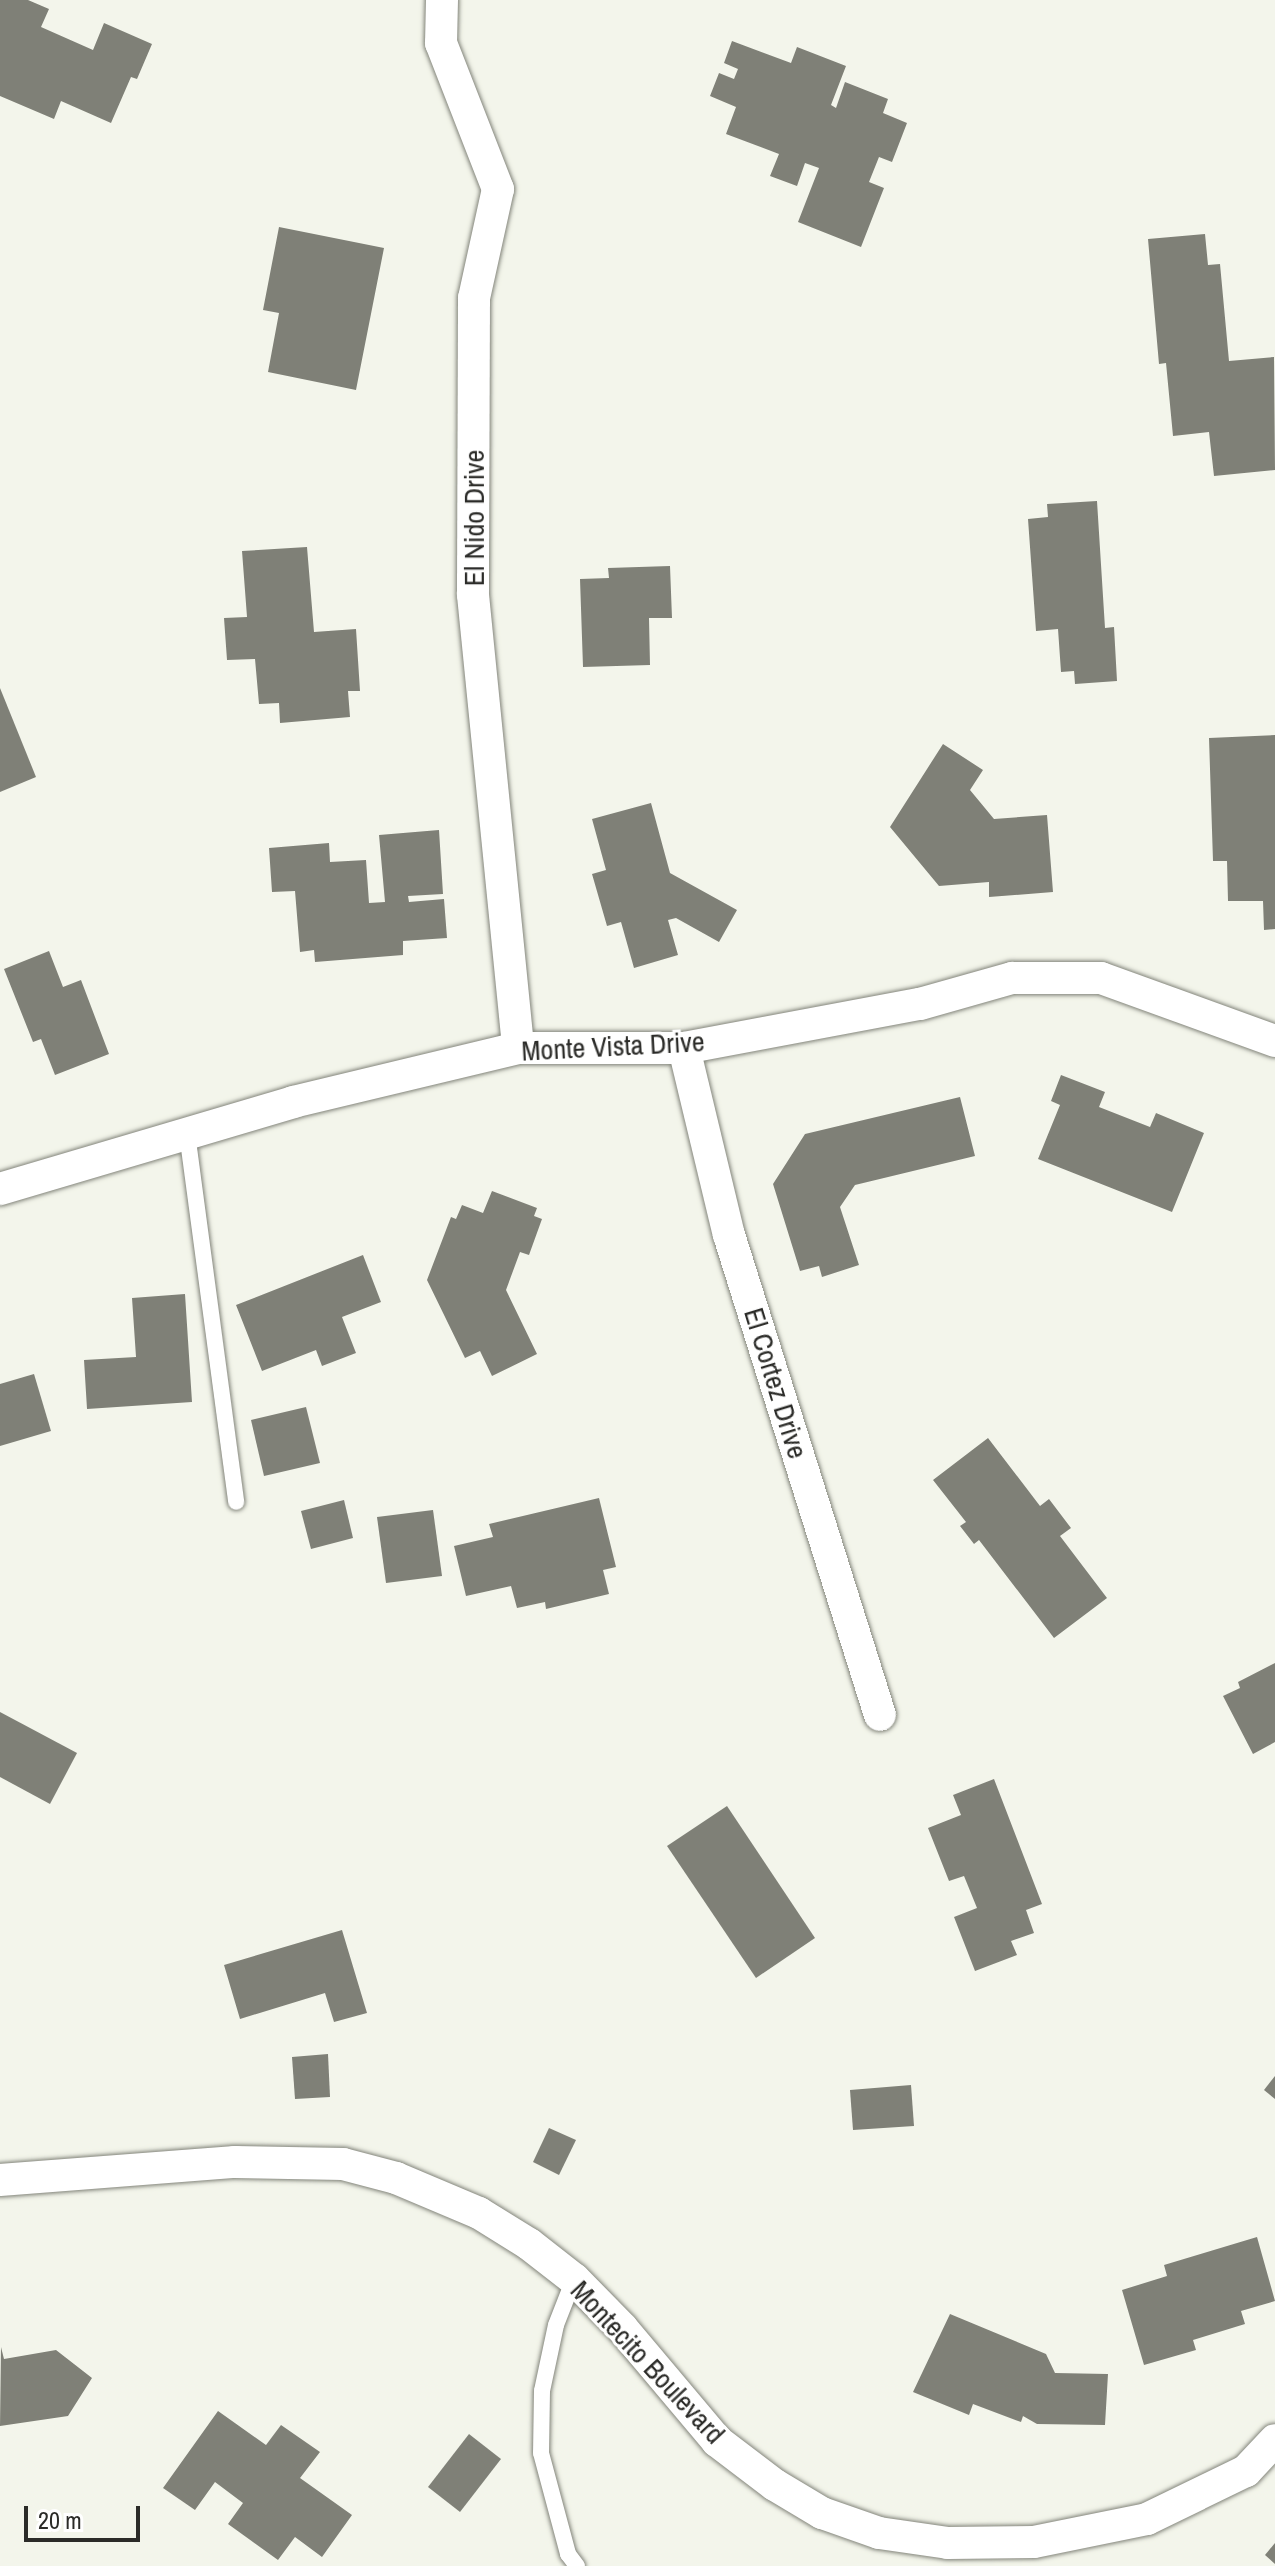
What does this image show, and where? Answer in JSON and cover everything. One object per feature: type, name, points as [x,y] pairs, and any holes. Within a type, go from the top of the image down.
[{"type":"street","name":"El Nido Drive","points":[[442,0],[441,43],[498,189],[474,298],[473,595],[518,1048]]},
{"type":"street","name":"Monte Vista Drive","points":[[0,1189],[293,1102],[518,1048],[684,1048],[920,1004],[1012,978],[1101,978],[1275,1041]]},
{"type":"street","name":"El Cortez Drive","points":[[684,1048],[729,1235],[880,1715]]},
{"type":"street","name":"Montecito Boulevard","points":[[0,2180],[235,2162],[343,2164],[396,2178],[479,2213],[529,2244],[574,2279],[622,2328],[717,2441],[775,2485],[822,2513],[879,2533],[948,2543],[1034,2542],[1147,2519],[1246,2471],[1275,2440]]},
{"type":"lane","points":[[187,1133],[236,1502]]},
{"type":"lane","points":[[574,2279],[556,2325],[542,2391],[541,2453],[568,2554],[577,2566]]},
{"type":"building","points":[[0,0],[28,0],[49,9],[41,27],[93,50],[104,23],[152,44],[137,79],[131,77],[111,123],[61,101],[54,119],[0,96]]},
{"type":"building","points":[[732,41],[791,63],[797,47],[846,66],[831,105],[836,108],[845,82],[888,99],[883,113],[907,123],[892,162],[879,157],[869,182],[884,188],[861,247],[798,222],[819,168],[805,163],[797,186],[770,176],[779,154],[726,134],[736,107],[710,96],[719,73],[734,79],[738,69],[724,63]]},
{"type":"building","points":[[279,227],[384,248],[356,390],[268,372],[279,313],[263,310]]},
{"type":"building","points":[[1205,234],[1208,265],[1220,264],[1229,361],[1274,357],[1275,470],[1214,476],[1209,432],[1173,436],[1166,363],[1159,364],[1148,239]]},
{"type":"building","points":[[1097,501],[1105,628],[1114,627],[1117,681],[1075,684],[1074,671],[1061,672],[1058,629],[1036,631],[1028,519],[1048,517],[1047,504]]},
{"type":"building","points":[[307,547],[314,632],[356,629],[360,691],[348,691],[350,717],[280,723],[279,703],[259,704],[255,659],[227,660],[224,618],[247,617],[242,551]]},
{"type":"building","points":[[670,566],[672,618],[649,618],[650,665],[583,667],[580,579],[609,578],[608,568]]},
{"type":"building","points":[[0,688],[36,777],[0,792]]},
{"type":"building","points":[[1275,735],[1275,929],[1264,930],[1263,901],[1228,901],[1227,861],[1213,861],[1209,738]]},
{"type":"building","points":[[943,744],[983,770],[970,790],[994,819],[1047,815],[1053,892],[989,897],[989,882],[939,886],[890,827]]},
{"type":"building","points":[[651,803],[670,873],[737,910],[719,942],[676,918],[668,920],[678,955],[634,968],[621,922],[607,926],[592,874],[606,870],[592,819]]},
{"type":"building","points":[[439,830],[443,894],[408,896],[409,902],[444,899],[447,938],[403,941],[403,955],[315,962],[314,950],[300,952],[295,891],[272,892],[269,848],[329,843],[330,862],[366,860],[369,903],[385,902],[379,835]]},
{"type":"building","points":[[49,951],[63,987],[81,980],[109,1054],[55,1075],[41,1039],[33,1042],[4,969]]},
{"type":"building","points":[[1061,1075],[1105,1092],[1099,1107],[1150,1127],[1156,1113],[1204,1133],[1172,1212],[1038,1159],[1060,1105],[1051,1101]]},
{"type":"building","points":[[960,1097],[975,1156],[855,1185],[840,1207],[859,1265],[822,1277],[819,1266],[800,1271],[773,1184],[805,1134]]},
{"type":"building","points":[[492,1191],[537,1208],[534,1216],[542,1219],[529,1255],[520,1252],[506,1290],[537,1354],[492,1376],[480,1351],[465,1358],[427,1280],[451,1217],[456,1219],[462,1205],[483,1213]]},
{"type":"building","points":[[363,1255],[381,1302],[342,1317],[356,1353],[322,1366],[316,1350],[262,1371],[236,1305]]},
{"type":"building","points":[[185,1294],[192,1402],[87,1409],[84,1360],[136,1357],[132,1298]]},
{"type":"building","points":[[34,1374],[51,1431],[0,1446],[0,1384]]},
{"type":"building","points":[[306,1407],[320,1463],[264,1476],[251,1420]]},
{"type":"building","points":[[988,1438],[1040,1506],[1049,1499],[1071,1528],[1060,1536],[1107,1598],[1054,1638],[979,1540],[974,1544],[960,1526],[966,1522],[933,1480]]},
{"type":"building","points":[[599,1498],[616,1567],[603,1570],[609,1594],[546,1609],[545,1602],[517,1608],[511,1586],[466,1596],[454,1546],[493,1537],[489,1524]]},
{"type":"building","points":[[344,1500],[353,1538],[311,1549],[301,1511]]},
{"type":"building","points":[[433,1510],[442,1576],[386,1583],[377,1517]]},
{"type":"building","points":[[1275,1663],[1275,1742],[1253,1754],[1223,1696],[1240,1688],[1238,1682]]},
{"type":"building","points":[[0,1712],[77,1753],[50,1804],[0,1777]]},
{"type":"building","points":[[994,1779],[1042,1904],[1026,1910],[1034,1933],[1011,1941],[1017,1955],[975,1971],[954,1917],[977,1908],[964,1876],[949,1881],[928,1828],[961,1815],[953,1795]]},
{"type":"building","points":[[727,1806],[815,1938],[756,1978],[667,1846]]},
{"type":"building","points":[[342,1930],[367,2013],[334,2022],[325,1993],[240,2019],[224,1965]]},
{"type":"building","points":[[328,2054],[330,2097],[295,2099],[292,2057]]},
{"type":"building","points":[[1275,2076],[1275,2099],[1264,2090]]},
{"type":"building","points":[[911,2085],[914,2126],[853,2130],[850,2090]]},
{"type":"building","points":[[549,2128],[576,2140],[559,2175],[533,2162]]},
{"type":"building","points":[[1257,2237],[1275,2301],[1241,2311],[1245,2324],[1193,2340],[1196,2350],[1144,2365],[1122,2290],[1167,2276],[1164,2265]]},
{"type":"building","points":[[950,2314],[1046,2354],[1055,2373],[1108,2374],[1105,2425],[1037,2424],[1023,2416],[1021,2422],[973,2404],[969,2415],[913,2392]]},
{"type":"building","points":[[1,2347],[4,2359],[56,2350],[92,2378],[68,2416],[0,2426]]},
{"type":"building","points":[[218,2411],[266,2445],[281,2425],[320,2452],[300,2478],[352,2515],[322,2557],[295,2537],[278,2560],[228,2524],[243,2503],[215,2482],[195,2510],[163,2488]]},
{"type":"building","points":[[469,2434],[501,2459],[460,2512],[428,2487]]},
{"type":"building","points":[[1275,2543],[1275,2564],[1265,2555]]}]
